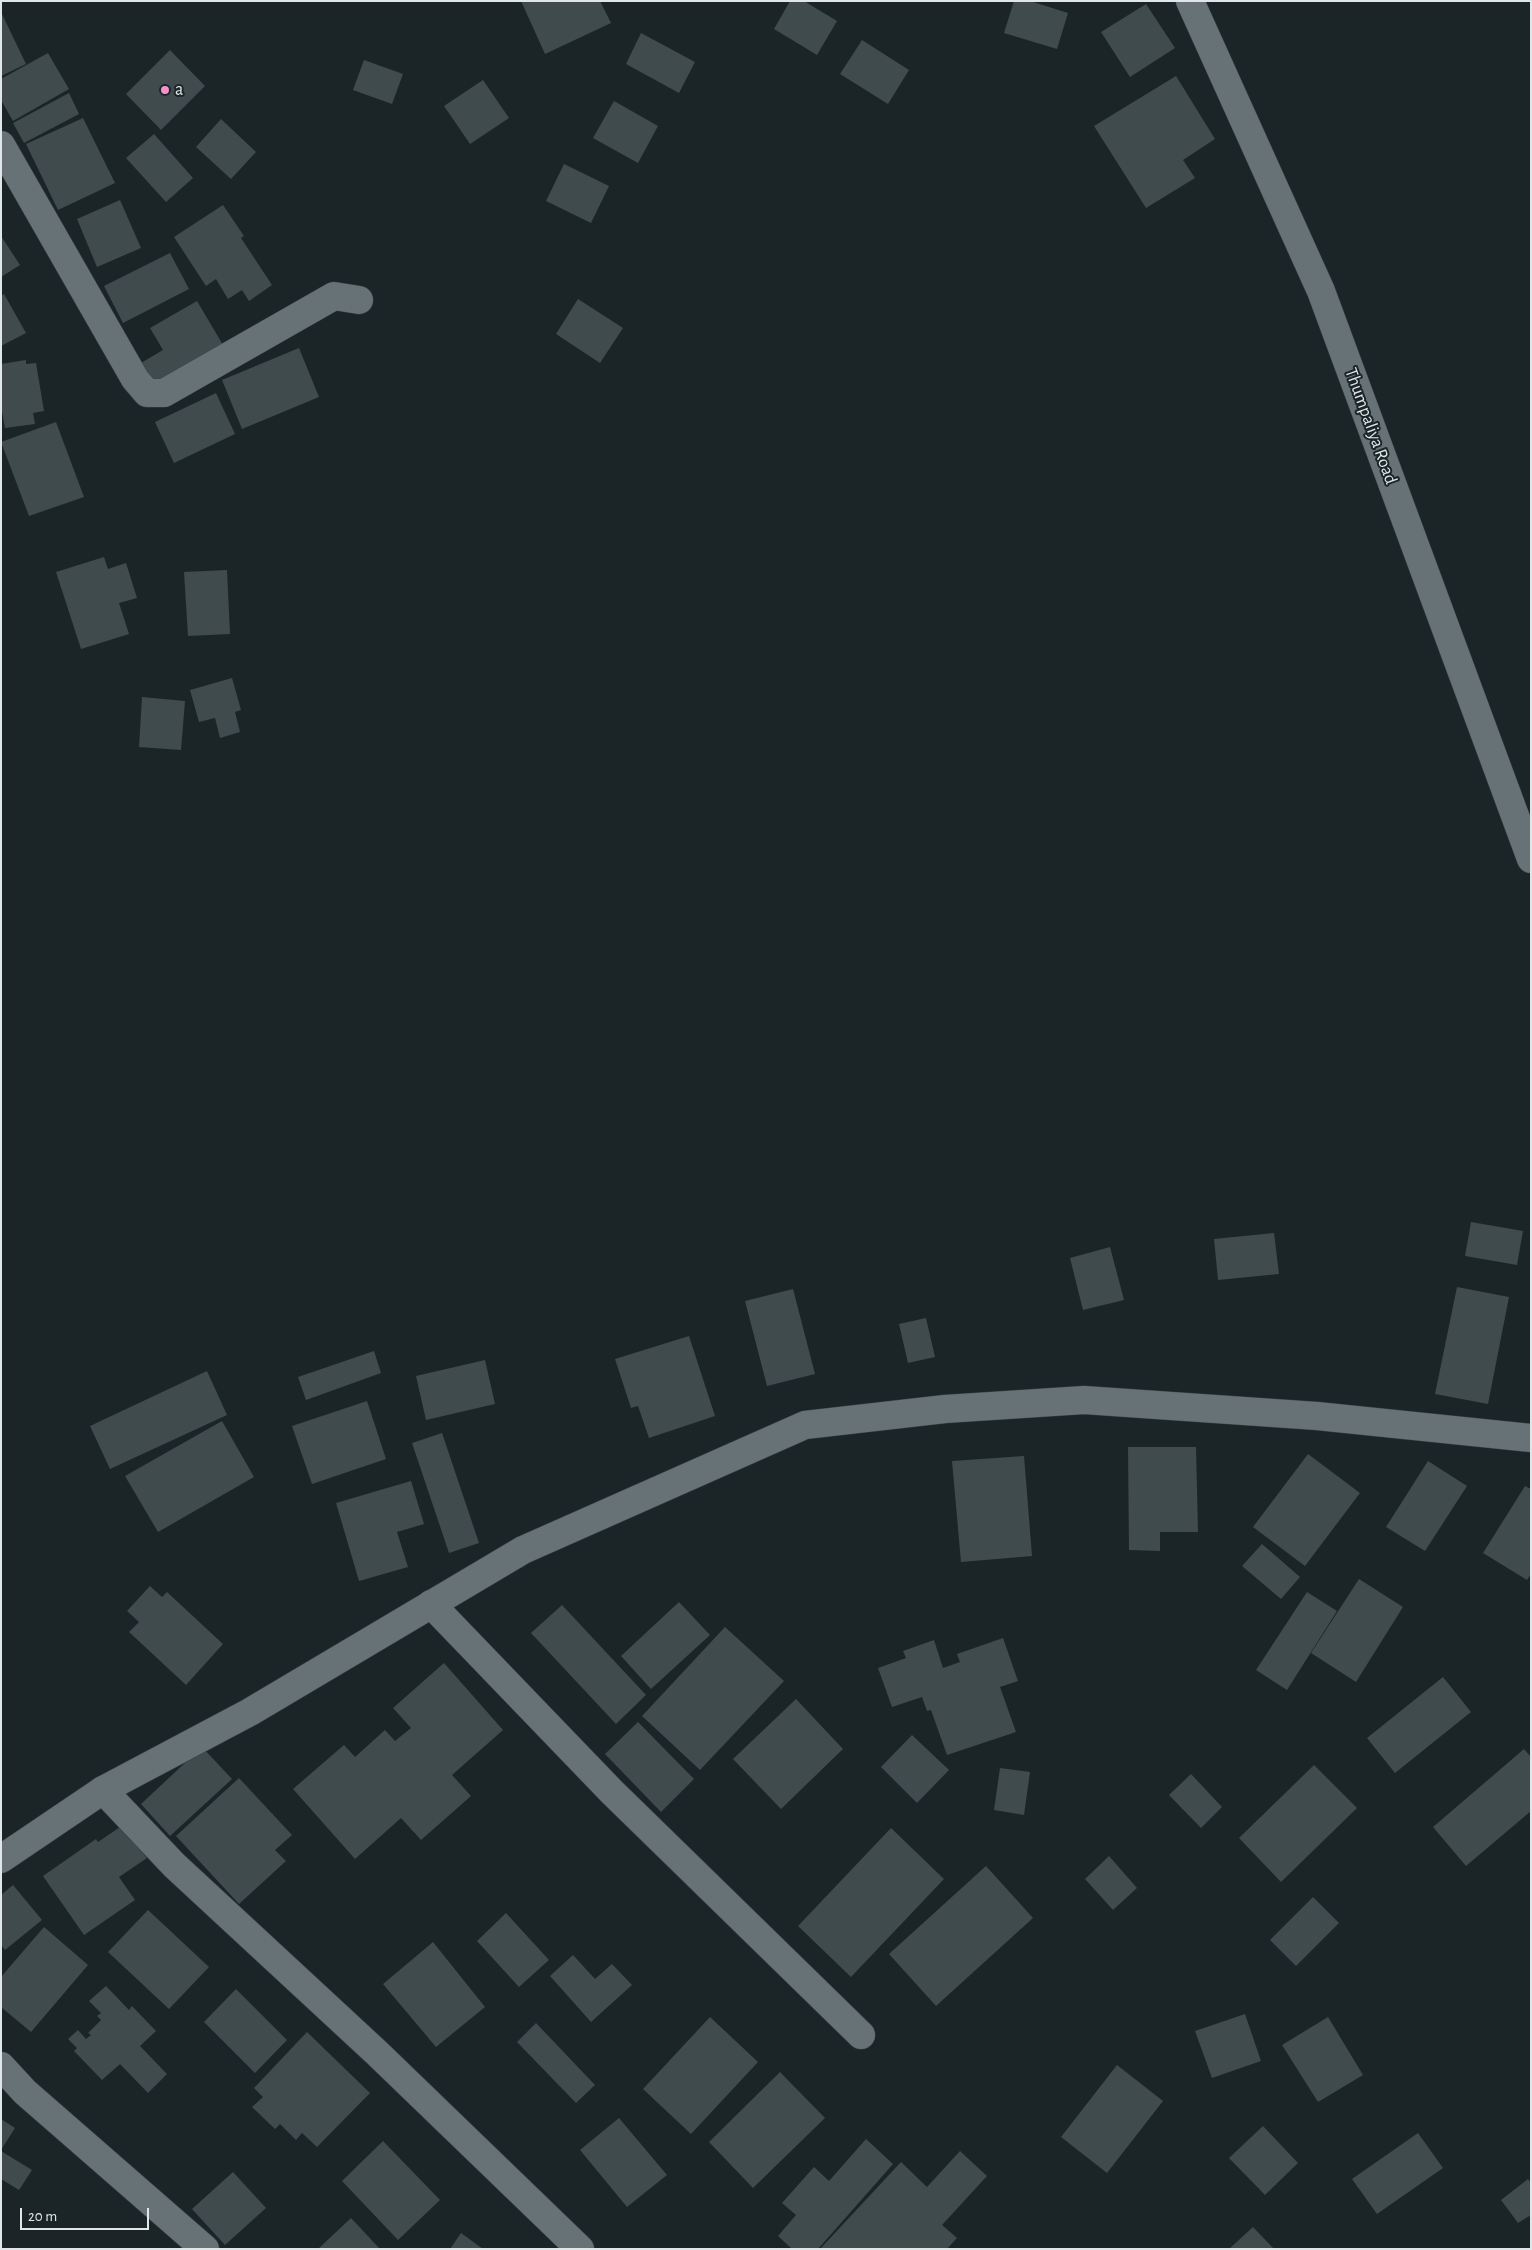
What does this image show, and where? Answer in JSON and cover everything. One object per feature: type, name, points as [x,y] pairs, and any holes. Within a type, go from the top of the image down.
[{"type":"street","name":"Thumpaliya Road","points":[[1190,1],[1321,291],[1531,859]]},
{"type":"street","points":[[1,146],[135,378],[147,392],[164,392],[334,296],[359,300]]},
{"type":"street","points":[[1,1859],[103,1790],[250,1712],[523,1550],[805,1425],[945,1409],[1084,1400],[1317,1416],[1531,1438]]},
{"type":"street","points":[[431,1604],[611,1791],[861,2036]]},
{"type":"street","points":[[103,1790],[174,1866],[377,2053],[580,2249]]},
{"type":"street","points":[[1,2066],[25,2092],[205,2249]]},
{"type":"building","points":[[521,1],[600,1],[611,23],[545,54]]},
{"type":"building","points":[[790,1],[804,1],[837,21],[817,55],[774,29]]},
{"type":"building","points":[[1014,1],[1030,1],[1068,13],[1057,49],[1004,33]]},
{"type":"building","points":[[1146,4],[1175,48],[1130,77],[1101,32]]},
{"type":"building","points":[[1,12],[26,64],[1,76]]},
{"type":"building","points":[[641,33],[695,62],[679,93],[626,64]]},
{"type":"building","points":[[862,40],[909,70],[888,104],[840,74]]},
{"type":"building","name":"a","points":[[170,50],[205,86],[161,130],[126,94]]},
{"type":"building","points":[[48,53],[69,89],[13,121],[1,100],[1,79]]},
{"type":"building","points":[[364,60],[403,74],[392,104],[353,90]]},
{"type":"building","points":[[1176,76],[1215,139],[1183,160],[1195,178],[1146,208],[1094,126]]},
{"type":"building","points":[[483,80],[509,118],[470,144],[444,106]]},
{"type":"building","points":[[69,93],[79,114],[24,143],[13,123]]},
{"type":"building","points":[[614,101],[658,126],[638,163],[593,138]]},
{"type":"building","points":[[83,118],[115,183],[58,210],[26,144]]},
{"type":"building","points":[[221,119],[256,152],[231,179],[196,147]]},
{"type":"building","points":[[154,134],[193,178],[166,202],[126,158]]},
{"type":"building","points":[[564,164],[609,186],[591,223],[546,201]]},
{"type":"building","points":[[120,200],[141,248],[97,267],[77,219]]},
{"type":"building","points":[[223,205],[244,236],[241,238],[272,285],[249,301],[242,290],[228,299],[216,279],[206,286],[174,237]]},
{"type":"building","points":[[1,236],[20,265],[1,277]]},
{"type":"building","points":[[170,253],[189,289],[123,323],[104,286]]},
{"type":"building","points":[[4,294],[26,333],[1,346],[1,296]]},
{"type":"building","points":[[578,299],[623,328],[600,363],[556,334]]},
{"type":"building","points":[[197,301],[223,345],[155,387],[141,363],[163,350],[150,328]]},
{"type":"building","points":[[299,348],[319,397],[242,429],[222,380]]},
{"type":"building","points":[[26,360],[26,364],[36,363],[44,411],[33,413],[35,424],[5,428],[1,406],[1,364]]},
{"type":"building","points":[[216,393],[235,434],[174,463],[155,422]]},
{"type":"building","points":[[56,422],[84,497],[29,516],[1,442]]},
{"type":"building","points":[[104,557],[108,569],[126,563],[137,598],[119,603],[129,634],[81,649],[56,572]]},
{"type":"building","points":[[227,570],[230,634],[188,636],[184,572]]},
{"type":"building","points":[[232,678],[241,710],[235,712],[240,732],[220,738],[215,718],[199,722],[190,690]]},
{"type":"building","points":[[142,697],[185,701],[181,750],[139,747]]},
{"type":"building","points":[[1471,1222],[1523,1231],[1517,1265],[1465,1256]]},
{"type":"building","points":[[1274,1233],[1279,1274],[1218,1280],[1214,1239]]},
{"type":"building","points":[[1110,1247],[1124,1300],[1083,1310],[1070,1258]]},
{"type":"building","points":[[1457,1287],[1509,1297],[1488,1404],[1435,1394]]},
{"type":"building","points":[[793,1289],[815,1374],[767,1386],[745,1301]]},
{"type":"building","points":[[926,1318],[935,1357],[908,1363],[899,1324]]},
{"type":"building","points":[[689,1336],[715,1416],[649,1438],[638,1406],[631,1408],[615,1359]]},
{"type":"building","points":[[374,1351],[381,1373],[306,1400],[298,1377]]},
{"type":"building","points":[[485,1360],[495,1404],[426,1420],[416,1376]]},
{"type":"building","points":[[207,1371],[227,1415],[110,1469],[90,1426]]},
{"type":"building","points":[[367,1401],[386,1459],[312,1484],[292,1426]]},
{"type":"building","points":[[222,1421],[254,1477],[158,1532],[125,1476]]},
{"type":"building","points":[[442,1433],[479,1543],[449,1553],[412,1443]]},
{"type":"building","points":[[1128,1447],[1196,1447],[1198,1532],[1160,1532],[1160,1551],[1129,1550]]},
{"type":"building","points":[[1308,1454],[1360,1493],[1305,1566],[1253,1527]]},
{"type":"building","points":[[1024,1456],[1032,1556],[961,1562],[952,1461]]},
{"type":"building","points":[[1428,1461],[1467,1486],[1425,1551],[1386,1527]]},
{"type":"building","points":[[411,1481],[424,1524],[397,1532],[408,1567],[359,1581],[336,1503]]},
{"type":"building","points":[[1525,1486],[1531,1489],[1531,1574],[1527,1580],[1483,1553]]},
{"type":"building","points":[[1262,1544],[1300,1577],[1281,1599],[1242,1566]]},
{"type":"building","points":[[1359,1579],[1403,1607],[1356,1682],[1311,1653]]},
{"type":"building","points":[[150,1586],[162,1597],[167,1592],[223,1644],[186,1685],[129,1632],[139,1622],[127,1611]]},
{"type":"building","points":[[1307,1592],[1337,1611],[1287,1690],[1256,1670]]},
{"type":"building","points":[[679,1602],[710,1635],[651,1689],[621,1656]]},
{"type":"building","points":[[562,1605],[646,1695],[616,1724],[531,1633]]},
{"type":"building","points":[[725,1627],[784,1681],[700,1770],[642,1716]]},
{"type":"building","points":[[1003,1638],[1018,1681],[1000,1687],[1016,1732],[947,1755],[931,1710],[927,1711],[922,1697],[892,1707],[878,1668],[906,1658],[903,1651],[934,1640],[943,1668],[960,1662],[957,1654]]},
{"type":"building","points":[[444,1663],[503,1730],[452,1775],[471,1796],[421,1840],[401,1818],[355,1859],[293,1789],[344,1745],[355,1757],[385,1730],[395,1741],[411,1728],[393,1708]]},
{"type":"building","points":[[1443,1677],[1471,1712],[1395,1773],[1367,1738]]},
{"type":"building","points":[[796,1699],[843,1749],[781,1809],[733,1759]]},
{"type":"building","points":[[638,1722],[694,1779],[661,1812],[605,1754]]},
{"type":"building","points":[[912,1735],[949,1770],[917,1803],[881,1767]]},
{"type":"building","points":[[202,1747],[232,1779],[170,1836],[141,1804]]},
{"type":"building","points":[[1524,1749],[1531,1757],[1531,1811],[1466,1866],[1433,1827]]},
{"type":"building","points":[[1314,1765],[1357,1808],[1281,1882],[1239,1838]]},
{"type":"building","points":[[1000,1768],[1030,1772],[1024,1815],[994,1810]]},
{"type":"building","points":[[1191,1774],[1222,1807],[1201,1828],[1169,1795]]},
{"type":"building","points":[[239,1778],[292,1835],[275,1850],[286,1861],[239,1904],[176,1836]]},
{"type":"building","points":[[123,1825],[147,1858],[119,1877],[135,1900],[84,1935],[43,1876],[96,1839],[98,1842]]},
{"type":"building","points":[[891,1828],[944,1879],[851,1977],[798,1926]]},
{"type":"building","points":[[1109,1856],[1137,1888],[1113,1910],[1085,1879]]},
{"type":"building","points":[[986,1866],[1033,1918],[936,2006],[889,1954]]},
{"type":"building","points":[[13,1885],[42,1920],[5,1950],[1,1945],[1,1895]]},
{"type":"building","points":[[1313,1897],[1339,1923],[1296,1966],[1270,1940]]},
{"type":"building","points":[[148,1910],[209,1967],[169,2009],[108,1952]]},
{"type":"building","points":[[506,1913],[549,1960],[519,1987],[477,1941]]},
{"type":"building","points":[[44,1927],[88,1965],[31,2032],[1,2007],[1,1977]]},
{"type":"building","points":[[433,1942],[485,2007],[436,2047],[383,1984]]},
{"type":"building","points":[[573,1955],[595,1979],[612,1964],[632,1985],[591,2022],[550,1976]]},
{"type":"building","points":[[106,1986],[129,2010],[132,2006],[156,2031],[140,2046],[167,2074],[148,2093],[120,2064],[102,2080],[74,2051],[77,2048],[68,2039],[78,2030],[86,2039],[91,2035],[88,2033],[101,2020],[97,2016],[101,2013],[89,2001]]},
{"type":"building","points":[[236,1989],[287,2040],[255,2073],[204,2022]]},
{"type":"building","points":[[1245,2014],[1261,2061],[1212,2078],[1195,2031]]},
{"type":"building","points":[[710,2017],[758,2062],[691,2134],[643,2089]]},
{"type":"building","points":[[1328,2017],[1363,2075],[1318,2102],[1282,2045]]},
{"type":"building","points":[[536,2023],[595,2085],[576,2103],[517,2042]]},
{"type":"building","points":[[307,2032],[370,2093],[317,2147],[302,2133],[296,2140],[280,2124],[275,2129],[252,2107],[263,2097],[254,2088]]},
{"type":"building","points":[[1117,2065],[1163,2101],[1107,2173],[1061,2137]]},
{"type":"building","points":[[780,2072],[825,2118],[753,2188],[709,2142]]},
{"type":"building","points":[[619,2118],[667,2175],[627,2207],[580,2150]]},
{"type":"building","points":[[1,2119],[15,2128],[1,2150]]},
{"type":"building","points":[[1263,2126],[1298,2163],[1265,2195],[1229,2158]]},
{"type":"building","points":[[1418,2133],[1443,2168],[1377,2214],[1352,2179]]},
{"type":"building","points":[[866,2139],[893,2164],[818,2249],[792,2249],[778,2236],[796,2215],[782,2203],[814,2167],[829,2181]]},
{"type":"building","points":[[383,2141],[440,2200],[398,2240],[342,2181]]},
{"type":"building","points":[[1,2151],[32,2170],[19,2190],[1,2179]]},
{"type":"building","points":[[960,2151],[987,2176],[942,2225],[957,2238],[947,2249],[820,2249],[901,2162],[927,2187]]},
{"type":"building","points":[[233,2172],[266,2208],[225,2245],[192,2209]]},
{"type":"building","points":[[1528,2179],[1531,2183],[1531,2215],[1518,2223],[1501,2200]]},
{"type":"building","points":[[351,2218],[380,2249],[318,2249]]},
{"type":"building","points":[[1253,2227],[1274,2249],[1229,2249]]},
{"type":"building","points":[[461,2233],[483,2249],[450,2249]]},
{"type":"place","name":"a","points":[[165,90]]}]
